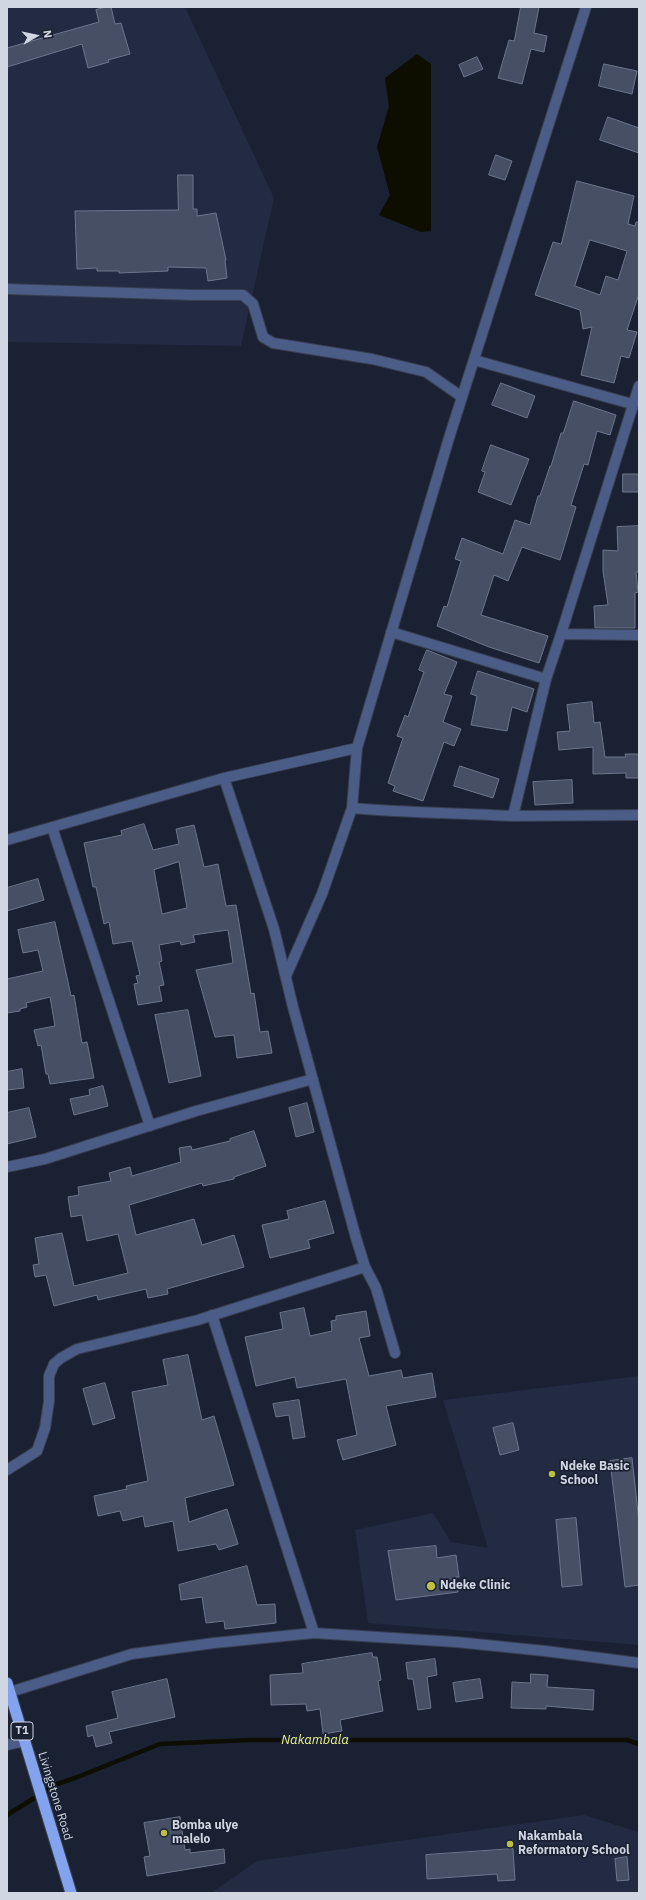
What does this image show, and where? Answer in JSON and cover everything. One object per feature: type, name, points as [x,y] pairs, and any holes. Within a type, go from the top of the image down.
[{"type":"highway","name":"Livingstone Road","points":[[8,1688],[71,1893]]},
{"type":"street","points":[[286,976],[322,894],[352,808],[357,748],[462,397],[586,7]]},
{"type":"street","points":[[7,289],[193,295],[243,295],[254,304],[263,337],[273,343],[372,359],[426,372],[462,397]]},
{"type":"street","points":[[474,360],[632,404]]},
{"type":"street","points":[[514,816],[546,679],[632,404],[639,386]]},
{"type":"street","points":[[391,632],[546,679]]},
{"type":"street","points":[[561,634],[639,635]]},
{"type":"street","points":[[7,840],[224,778],[357,748]]},
{"type":"street","points":[[224,778],[274,930],[293,1007],[365,1267],[376,1288],[395,1353]]},
{"type":"street","points":[[352,808],[414,813],[444,812],[514,816],[639,815]]},
{"type":"street","points":[[52,827],[150,1126]]},
{"type":"street","points":[[7,1167],[45,1159],[196,1111],[313,1079]]},
{"type":"street","points":[[7,1470],[36,1451],[45,1428],[49,1401],[49,1376],[54,1364],[61,1358],[77,1349],[212,1315],[365,1267]]},
{"type":"street","points":[[212,1315],[314,1633]]},
{"type":"street","points":[[8,1688],[132,1654],[214,1643],[314,1633],[456,1642],[545,1651],[639,1663]]},
{"type":"street","points":[[7,1745],[25,1741]]},
{"type":"shaded area","points":[[7,7],[185,7],[274,198],[241,346],[7,342]]},
{"type":"shaded area","points":[[417,54],[431,64],[431,231],[421,232],[379,215],[390,195],[377,147],[389,106],[385,78]]},
{"type":"shaded area","name":"Ndeke Basic School","points":[[639,1376],[639,1645],[368,1623],[355,1530],[433,1513],[451,1542],[488,1548],[443,1400]]},
{"type":"shaded area","name":"Nakambala Reformatory School","points":[[584,1815],[639,1832],[639,1893],[211,1893],[257,1861]]},
{"type":"building","points":[[111,7],[115,24],[121,23],[130,54],[108,60],[109,62],[88,68],[82,44],[7,67],[7,48],[99,22],[96,10]]},
{"type":"building","points":[[521,7],[539,7],[534,33],[547,36],[544,52],[531,49],[522,84],[498,78],[509,40],[514,41]]},
{"type":"building","points":[[477,57],[483,69],[464,77],[459,65]]},
{"type":"building","points":[[604,64],[637,71],[632,94],[599,86]]},
{"type":"building","points":[[608,117],[639,128],[639,153],[600,140]]},
{"type":"building","points":[[496,155],[512,161],[505,180],[489,175]]},
{"type":"building","points":[[178,175],[193,175],[193,209],[197,209],[197,216],[216,213],[226,260],[227,278],[208,281],[206,268],[168,267],[168,271],[119,273],[119,271],[97,271],[97,268],[77,269],[75,211],[178,210]]},
{"type":"building","points":[[577,181],[634,196],[628,224],[635,226],[636,222],[639,222],[639,294],[627,330],[637,332],[629,358],[621,356],[614,383],[581,375],[592,327],[583,329],[580,310],[535,295],[553,242],[561,244]],"holes":[[[590,240],[627,251],[618,280],[606,276],[600,295],[575,286]]]},
{"type":"building","points":[[501,383],[535,396],[527,418],[492,405]]},
{"type":"building","points":[[574,401],[616,415],[610,435],[597,431],[588,465],[584,464],[571,505],[576,507],[560,560],[522,547],[508,581],[494,575],[481,615],[548,636],[539,663],[489,647],[437,626],[444,606],[447,607],[461,561],[455,559],[462,538],[503,554],[515,520],[530,525],[538,496],[540,496],[561,433],[563,433]]},
{"type":"building","points":[[491,445],[529,459],[511,505],[478,492],[485,472],[482,471]]},
{"type":"building","points":[[623,474],[639,474],[639,492],[623,492]]},
{"type":"building","points":[[639,526],[639,572],[636,572],[638,592],[635,593],[635,628],[595,628],[594,606],[608,605],[603,571],[603,550],[618,551],[617,527]]},
{"type":"building","points":[[427,650],[457,662],[444,694],[452,696],[443,722],[461,729],[454,746],[444,742],[423,801],[393,791],[395,786],[388,783],[403,738],[397,736],[405,715],[408,717],[424,672],[419,670]]},
{"type":"building","points":[[478,671],[534,689],[527,712],[512,707],[507,731],[471,725],[477,696],[471,694]]},
{"type":"building","points":[[592,702],[594,723],[600,722],[605,757],[626,757],[625,754],[639,754],[639,778],[626,778],[626,773],[593,774],[593,747],[559,750],[557,732],[570,731],[567,705]]},
{"type":"building","points":[[460,766],[499,779],[493,798],[454,786]]},
{"type":"building","points":[[572,780],[573,803],[535,805],[533,782]]},
{"type":"building","points":[[144,824],[153,850],[179,844],[176,829],[194,825],[204,867],[218,864],[226,906],[236,905],[251,994],[254,993],[260,1032],[268,1031],[272,1053],[237,1058],[234,1035],[215,1037],[196,970],[233,963],[228,930],[193,935],[195,942],[181,945],[180,941],[159,945],[162,961],[159,962],[164,985],[159,986],[162,1001],[138,1005],[134,984],[138,983],[136,976],[140,975],[132,941],[113,944],[109,922],[104,924],[96,887],[93,887],[84,843],[122,835],[121,831]],"holes":[[[179,862],[187,908],[162,914],[154,870]]]},
{"type":"building","points":[[38,879],[44,900],[7,911],[7,888]]},
{"type":"building","points":[[55,922],[71,996],[74,995],[82,1043],[87,1042],[94,1078],[50,1084],[48,1074],[46,1074],[41,1045],[38,1046],[34,1030],[55,1026],[50,997],[26,1003],[27,1007],[20,1009],[20,1011],[7,1013],[7,979],[43,971],[38,950],[23,953],[18,930]]},
{"type":"building","points":[[188,1010],[201,1076],[169,1083],[155,1015]]},
{"type":"building","points":[[22,1069],[24,1088],[7,1090],[7,1072]]},
{"type":"building","points":[[103,1086],[108,1106],[74,1115],[70,1099],[90,1095],[89,1090]]},
{"type":"building","points":[[307,1103],[314,1132],[296,1137],[289,1108]]},
{"type":"building","points":[[29,1108],[36,1137],[7,1144],[7,1113]]},
{"type":"building","points":[[254,1131],[266,1166],[234,1177],[234,1179],[203,1186],[202,1183],[129,1205],[136,1235],[194,1219],[202,1245],[234,1235],[244,1267],[167,1289],[168,1294],[148,1298],[146,1289],[98,1300],[97,1295],[54,1306],[46,1275],[35,1277],[33,1265],[39,1264],[35,1238],[62,1233],[74,1286],[128,1273],[118,1234],[87,1241],[82,1215],[71,1217],[68,1197],[79,1195],[78,1187],[111,1181],[109,1173],[130,1167],[132,1176],[181,1162],[179,1148],[191,1146],[192,1150],[230,1141],[230,1139]]},
{"type":"building","points":[[325,1201],[334,1233],[308,1240],[310,1248],[270,1258],[262,1225],[289,1219],[287,1211]]},
{"type":"building","points":[[304,1308],[310,1336],[332,1331],[331,1321],[336,1320],[336,1316],[366,1311],[370,1336],[359,1338],[369,1376],[401,1370],[403,1378],[432,1373],[436,1397],[386,1406],[396,1445],[343,1460],[337,1440],[357,1435],[346,1379],[297,1388],[295,1377],[256,1386],[245,1337],[283,1329],[280,1313]]},
{"type":"building","points":[[188,1355],[202,1420],[214,1416],[234,1485],[185,1498],[189,1522],[227,1509],[238,1544],[219,1550],[216,1544],[178,1551],[173,1521],[145,1527],[143,1516],[123,1521],[120,1511],[98,1516],[94,1496],[127,1489],[126,1486],[148,1481],[132,1392],[168,1385],[163,1360]]},
{"type":"building","points":[[105,1383],[115,1418],[93,1425],[83,1389]]},
{"type":"building","points":[[299,1400],[305,1437],[293,1439],[289,1415],[276,1417],[273,1404]]},
{"type":"building","points":[[513,1423],[519,1450],[500,1455],[493,1428]]},
{"type":"building","points":[[632,1458],[639,1522],[639,1585],[625,1587],[610,1461]]},
{"type":"building","points":[[576,1518],[582,1585],[562,1587],[556,1520]]},
{"type":"building","points":[[436,1546],[437,1558],[456,1555],[459,1577],[456,1577],[458,1592],[396,1600],[388,1551]]},
{"type":"building","points":[[247,1566],[257,1605],[275,1604],[276,1623],[225,1629],[224,1621],[206,1623],[202,1597],[181,1600],[179,1585]]},
{"type":"building","points":[[372,1653],[373,1657],[377,1657],[381,1680],[378,1681],[383,1711],[340,1720],[342,1731],[323,1734],[320,1709],[307,1711],[306,1704],[271,1705],[270,1675],[303,1673],[302,1664]]},
{"type":"building","points":[[435,1659],[437,1675],[427,1677],[431,1708],[418,1710],[413,1679],[408,1679],[406,1663]]},
{"type":"building","points":[[531,1674],[548,1675],[547,1687],[594,1690],[593,1710],[546,1706],[546,1709],[511,1708],[512,1682],[530,1683]]},
{"type":"building","points":[[167,1679],[175,1717],[109,1732],[112,1743],[96,1747],[93,1735],[88,1737],[86,1726],[118,1718],[112,1692]]},
{"type":"building","points":[[480,1679],[483,1698],[456,1702],[453,1683]]},
{"type":"building","points":[[180,1817],[185,1850],[190,1849],[190,1853],[224,1849],[225,1863],[147,1876],[144,1857],[150,1856],[144,1823]]},
{"type":"building","points":[[513,1849],[515,1880],[498,1881],[497,1874],[427,1879],[426,1855]]},
{"type":"building","points":[[627,1857],[629,1880],[617,1881],[615,1859]]},
{"type":"waterway","name":"Nakambala","points":[[7,1815],[57,1784],[160,1744],[250,1740],[627,1740],[639,1744]]},
{"type":"place","name":"Ndeke Basic School","points":[[552,1474]]},
{"type":"place","name":"Ndeke Clinic","points":[[431,1586]]},
{"type":"place","name":"Bomba ulye malelo","points":[[164,1833]]},
{"type":"place","name":"Nakambala Reformatory School","points":[[510,1844]]}]
